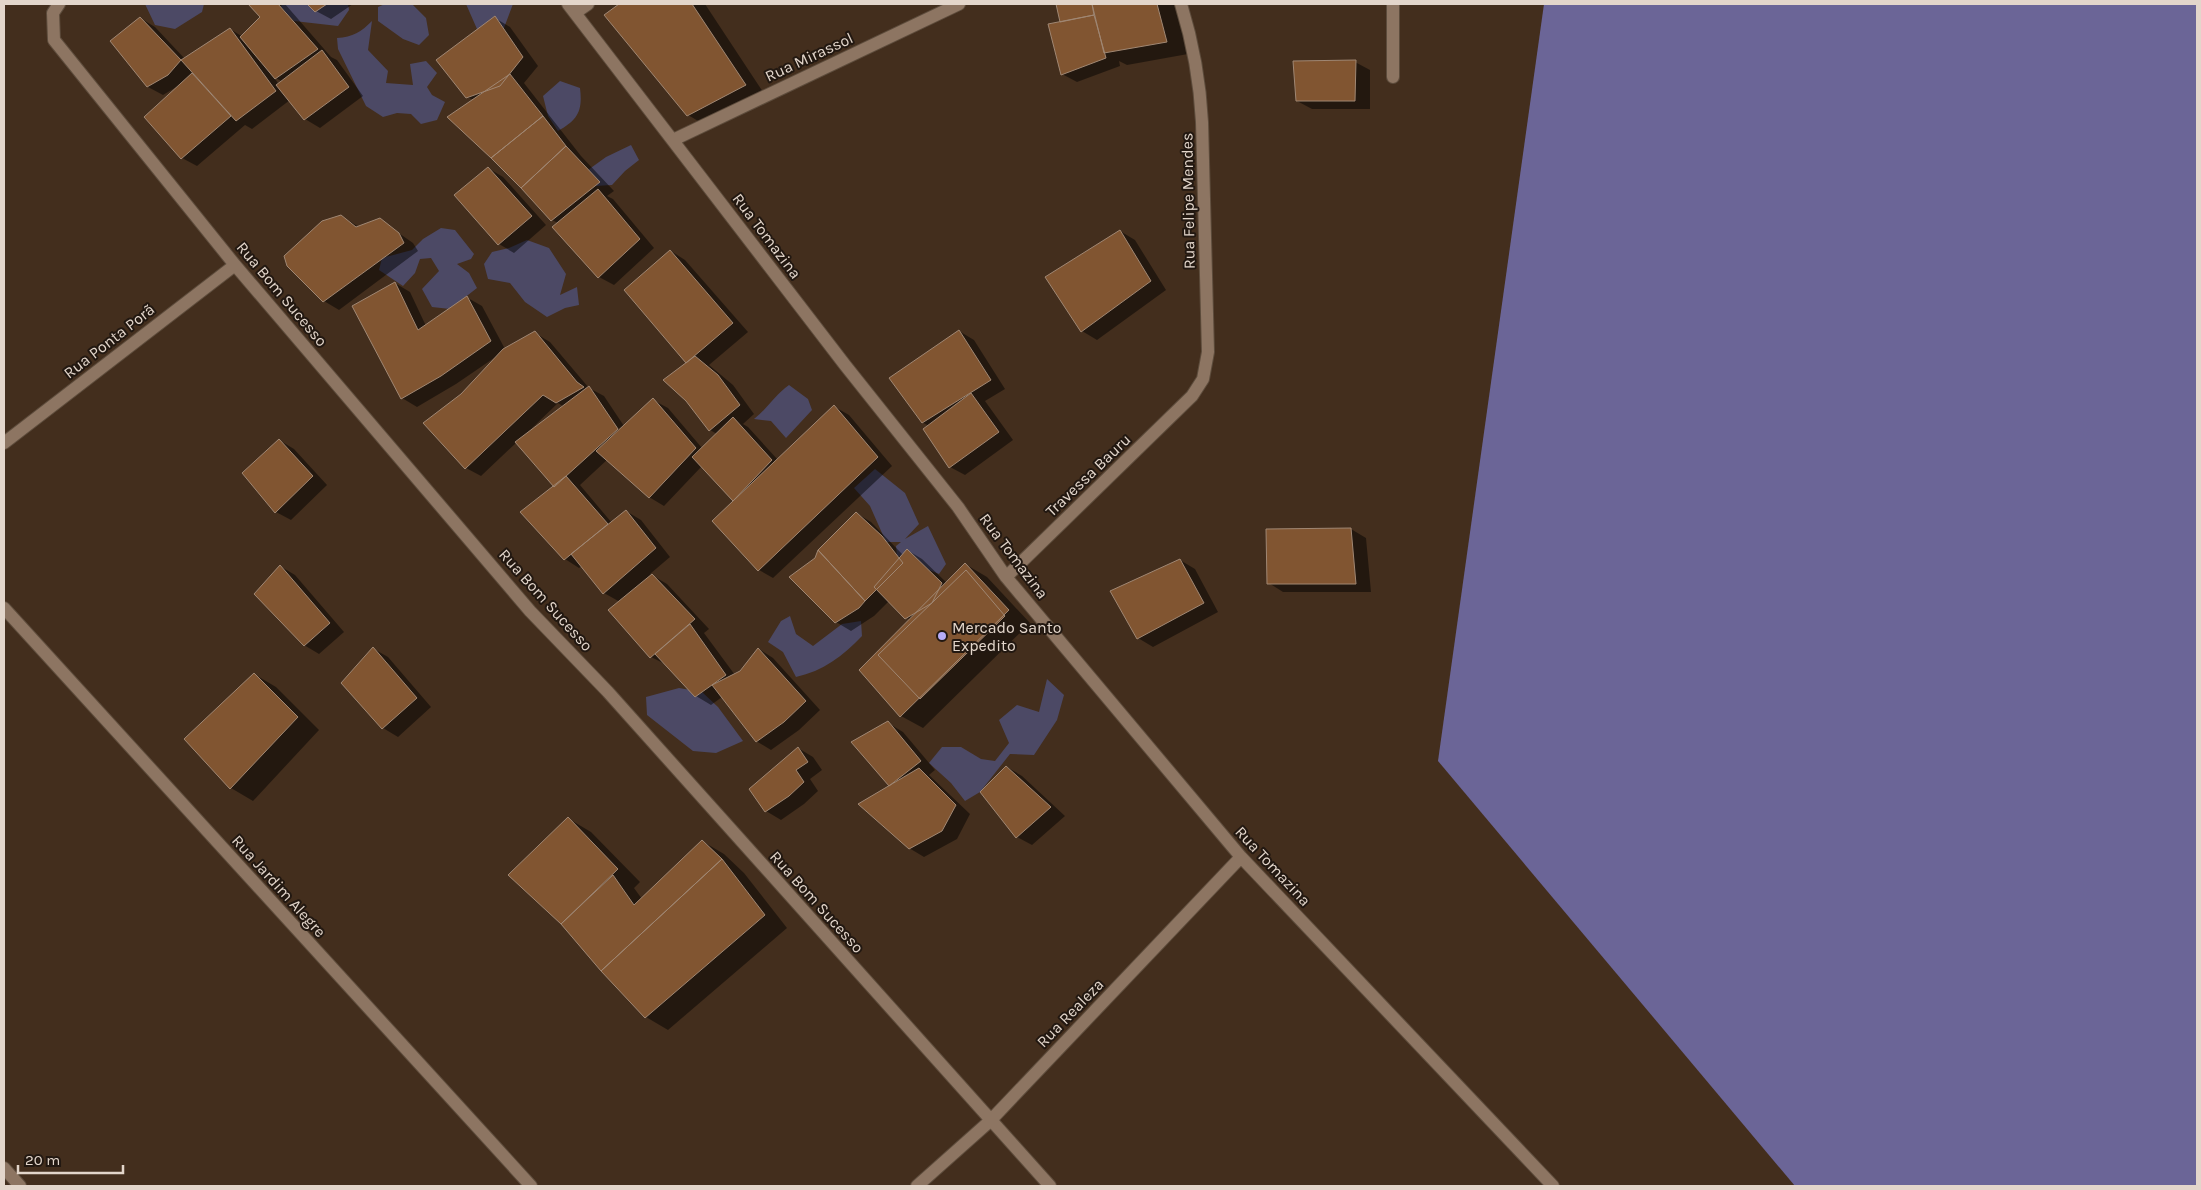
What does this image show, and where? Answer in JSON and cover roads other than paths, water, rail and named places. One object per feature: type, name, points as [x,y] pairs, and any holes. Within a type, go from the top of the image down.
[{"type":"street","points":[[571,8],[588,4]]},
{"type":"street","name":"Rua Mirassol","points":[[673,140],[959,4]]},
{"type":"street","name":"Rua Felipe Mendes","points":[[1181,4],[1194,48],[1200,88],[1202,122],[1208,352],[1203,379],[1192,396]]},
{"type":"street","points":[[1393,4],[1393,77]]},
{"type":"street","name":"Rua Tomazina","points":[[571,8],[845,365],[958,507],[1006,577],[1241,857],[1553,1186]]},
{"type":"street","name":"Rua Bom Sucesso","points":[[56,9],[54,40],[235,265],[530,611],[608,692],[1050,1186]]},
{"type":"street","name":"Rua Ponta Porã","points":[[4,443],[235,265]]},
{"type":"street","name":"Travessa Bauru","points":[[1006,577],[1192,396]]},
{"type":"street","name":"Rua Jardim Alegre","points":[[4,608],[531,1186]]},
{"type":"street","name":"Rua Realeza","points":[[917,1186],[990,1121],[1241,857]]},
{"type":"street","points":[[4,1168],[20,1186]]},
{"type":"place","name":"Mercado Santo Expedito","points":[[942,636]]}]
